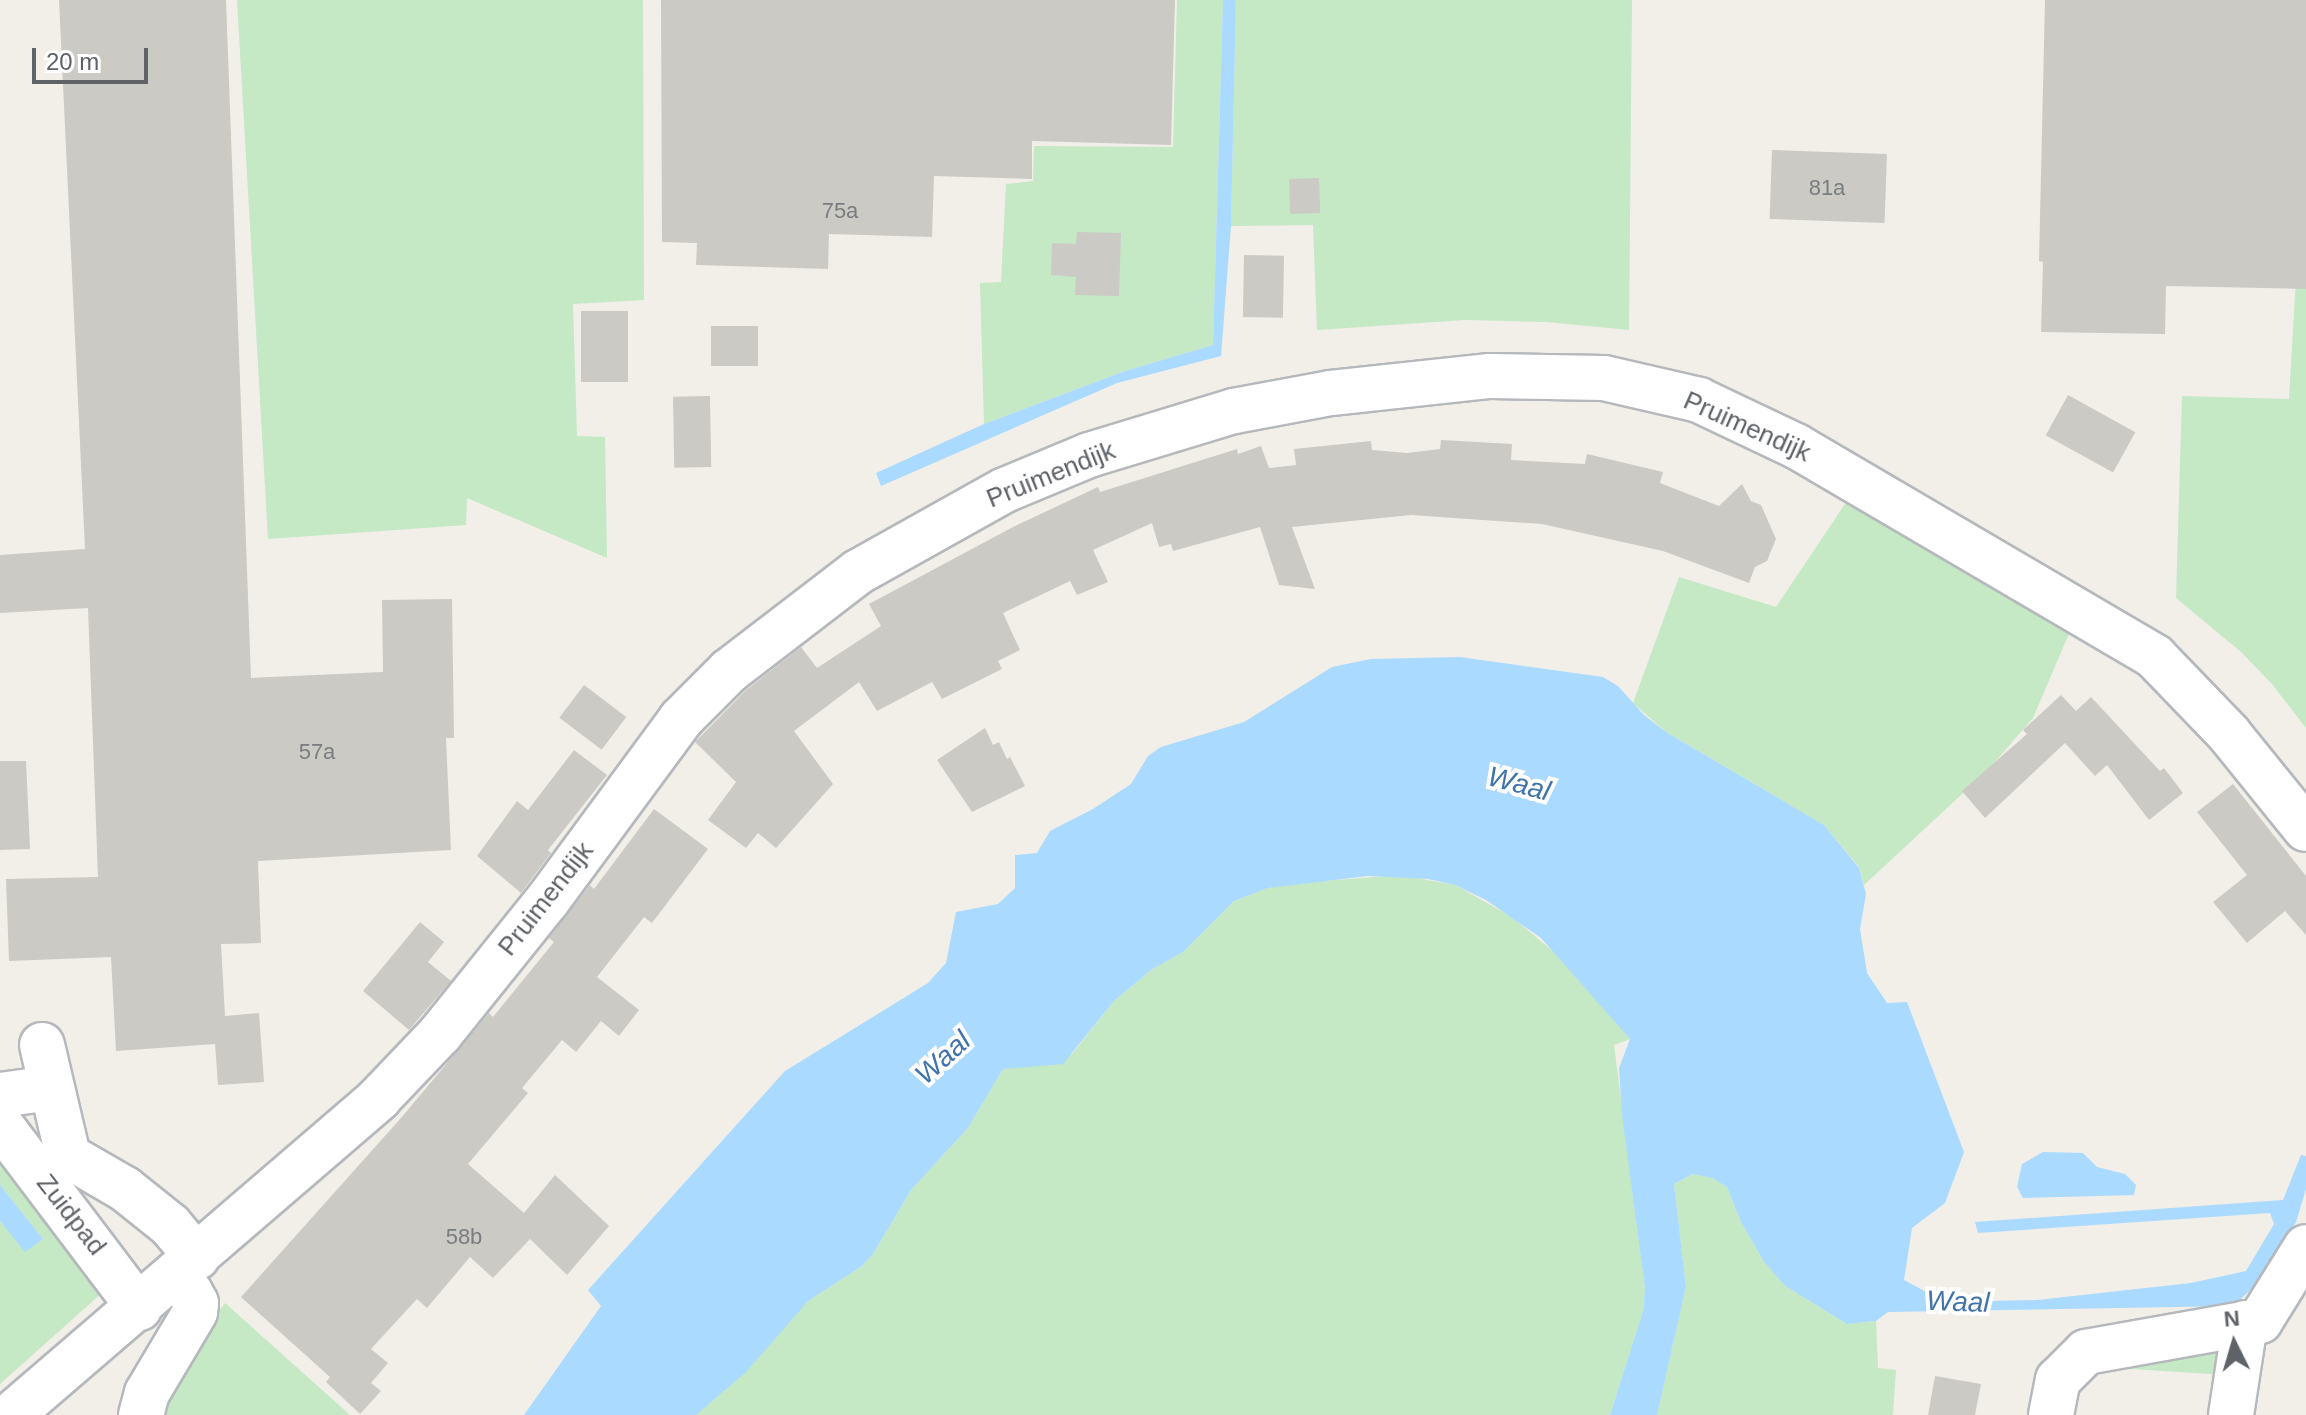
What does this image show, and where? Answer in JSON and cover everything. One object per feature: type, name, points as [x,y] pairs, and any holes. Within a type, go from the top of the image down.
[{"type":"street","name":"Pruimendijk","points":[[11,1415],[139,1308],[379,1098],[440,1034],[547,901],[681,719],[729,671],[858,572],[1005,490],[1089,455],[1234,411],[1331,393],[1490,376],[1604,378],[1699,400],[1796,446],[2155,657],[2229,734],[2306,829]]},
{"type":"street","points":[[42,1045],[68,1156],[125,1189],[170,1225],[196,1303],[195,1312],[147,1393],[141,1415]]},
{"type":"street","points":[[0,1095],[52,1088]]},
{"type":"street","name":"Zuidpad","points":[[0,1124],[139,1308]]},
{"type":"street","points":[[2051,1415],[2058,1380],[2086,1352],[2260,1321],[2306,1247]]},
{"type":"street","points":[[2231,1415],[2245,1323]]},
{"type":"green space","points":[[237,0],[643,0],[644,300],[573,304],[577,436],[605,437],[607,558],[467,498],[466,525],[268,539]]},
{"type":"green space","points":[[1177,0],[1223,0],[1213,345],[1125,371],[984,424],[980,283],[1001,282],[1006,184],[1033,181],[1034,146],[1173,147]]},
{"type":"green space","points":[[1236,0],[1632,0],[1629,330],[1547,322],[1465,320],[1317,330],[1313,225],[1231,226]]},
{"type":"green space","points":[[2296,278],[2306,278],[2306,728],[2272,684],[2240,651],[2176,598],[2182,396],[2289,399]]},
{"type":"green space","points":[[1849,498],[1949,562],[2071,629],[2033,718],[1988,770],[1864,885],[1859,867],[1824,825],[1666,732],[1633,703],[1679,577],[1776,607]]},
{"type":"green space","points":[[1399,875],[1455,885],[1512,917],[1562,959],[1630,1039],[1614,1045],[1645,1288],[1643,1311],[1610,1415],[696,1415],[808,1301],[862,1266],[873,1254],[911,1190],[968,1128],[1003,1069],[1072,1054],[1114,1001],[1151,970],[1183,952],[1234,901],[1268,888],[1299,883]]},
{"type":"green space","points":[[0,1140],[103,1292],[0,1384],[0,1221],[25,1251],[43,1239],[0,1185]]},
{"type":"green space","points":[[1694,1174],[1712,1178],[1727,1187],[1741,1222],[1764,1262],[1785,1286],[1847,1324],[1876,1321],[1878,1368],[1896,1370],[1893,1415],[1657,1415],[1686,1287],[1674,1184]]},
{"type":"green space","points":[[225,1303],[350,1415],[160,1415],[200,1336]]},
{"type":"green space","points":[[2226,1345],[2227,1375],[2131,1369],[2085,1372]]},
{"type":"water","points":[[1223,0],[1236,0],[1231,226],[1221,356],[1117,383],[881,486],[876,473],[984,424],[1125,371],[1213,345]]},
{"type":"water","name":"Waal","points":[[1460,657],[1603,677],[1618,686],[1644,715],[1666,732],[1824,825],[1859,868],[1866,894],[1860,929],[1867,973],[1887,1003],[1907,1002],[1964,1152],[1945,1203],[1912,1228],[1904,1280],[1945,1302],[2037,1300],[2191,1283],[2246,1271],[2274,1224],[2270,1213],[1978,1233],[1975,1222],[2283,1200],[2301,1155],[2306,1156],[2306,1189],[2296,1222],[2269,1273],[2233,1306],[1888,1312],[1876,1321],[1847,1324],[1785,1286],[1764,1262],[1741,1222],[1727,1187],[1712,1178],[1693,1174],[1674,1184],[1686,1287],[1657,1415],[1610,1415],[1643,1311],[1645,1288],[1622,1115],[1619,1068],[1630,1039],[1541,938],[1486,900],[1455,885],[1428,879],[1368,876],[1268,888],[1234,901],[1183,952],[1151,970],[1114,1001],[1063,1064],[1003,1069],[968,1128],[911,1190],[873,1254],[862,1266],[808,1301],[746,1372],[696,1415],[524,1415],[601,1306],[588,1290],[785,1071],[928,983],[946,963],[956,912],[998,904],[1015,888],[1015,855],[1037,853],[1050,831],[1093,809],[1131,784],[1148,756],[1161,747],[1244,722],[1332,667],[1371,659]]},
{"type":"water","points":[[2043,1152],[2083,1153],[2097,1167],[2125,1174],[2136,1185],[2134,1195],[2023,1198],[2017,1187],[2022,1164]]},
{"type":"water","points":[[0,1185],[43,1239],[25,1252],[0,1221]]},
{"type":"building","points":[[59,0],[226,0],[251,678],[383,672],[382,600],[452,599],[454,738],[446,738],[451,850],[258,861],[261,943],[221,944],[225,1016],[259,1013],[264,1082],[218,1085],[215,1044],[116,1051],[111,957],[9,961],[6,879],[98,877],[88,608],[0,613],[0,555],[85,549]]},
{"type":"building","points":[[661,0],[1175,0],[1171,145],[1032,141],[1032,179],[934,176],[932,237],[829,234],[828,269],[696,265],[697,243],[662,242]]},
{"type":"building","points":[[2045,0],[2306,0],[2306,289],[2166,286],[2165,334],[2041,332],[2043,262],[2039,261]]},
{"type":"building","points":[[1772,150],[1887,154],[1885,223],[1770,219]]},
{"type":"building","points":[[1319,178],[1320,213],[1290,214],[1289,179]]},
{"type":"building","points":[[1077,232],[1121,233],[1119,296],[1075,295],[1076,277],[1051,275],[1052,243],[1076,244]]},
{"type":"building","points":[[1244,255],[1284,256],[1283,318],[1243,317]]},
{"type":"building","points":[[581,311],[628,311],[628,382],[581,382]]},
{"type":"building","points":[[711,326],[758,326],[758,366],[711,366]]},
{"type":"building","points":[[2068,395],[2135,432],[2113,473],[2046,435]]},
{"type":"building","points":[[710,396],[711,467],[674,468],[673,397]]},
{"type":"building","points":[[1441,440],[1512,444],[1511,460],[1585,464],[1587,454],[1663,472],[1660,483],[1719,506],[1742,484],[1751,501],[1761,505],[1776,539],[1767,561],[1755,567],[1749,583],[1663,551],[1542,524],[1411,515],[1292,527],[1315,589],[1279,585],[1260,527],[1173,551],[1171,544],[1159,547],[1152,523],[1093,550],[1108,582],[1077,595],[1070,581],[1003,613],[1020,650],[998,661],[1002,669],[942,699],[932,682],[877,711],[859,682],[794,731],[833,784],[776,848],[758,833],[746,848],[708,820],[736,782],[695,742],[746,690],[801,647],[817,668],[881,626],[869,604],[1013,527],[1098,487],[1100,492],[1237,449],[1238,454],[1261,446],[1269,468],[1296,465],[1294,449],[1371,441],[1372,450],[1407,453],[1440,449]]},
{"type":"building","points":[[584,685],[626,717],[602,750],[559,718]]},
{"type":"building","points":[[2061,695],[2076,711],[2091,697],[2160,771],[2164,768],[2183,793],[2149,820],[2107,765],[2095,776],[2065,743],[1985,818],[1962,791],[2027,734],[2023,730]]},
{"type":"building","points":[[985,728],[993,745],[999,742],[1007,759],[1010,757],[1025,786],[972,812],[937,760]]},
{"type":"building","points":[[574,750],[607,775],[548,850],[551,853],[521,893],[477,856],[517,801],[528,810]]},
{"type":"building","points":[[0,761],[26,761],[30,849],[0,850]]},
{"type":"building","points":[[2233,784],[2306,876],[2306,935],[2285,911],[2247,943],[2213,902],[2247,875],[2197,812]]},
{"type":"building","points":[[654,809],[708,849],[652,923],[644,917],[597,977],[639,1010],[619,1036],[601,1021],[576,1052],[562,1040],[522,1088],[528,1093],[468,1164],[524,1213],[555,1175],[609,1226],[567,1275],[530,1239],[493,1278],[470,1257],[427,1308],[417,1299],[371,1349],[388,1363],[371,1383],[381,1391],[360,1414],[326,1382],[330,1377],[241,1297],[401,1118],[489,1013],[493,1017],[554,942],[549,938],[590,885],[594,889]]},
{"type":"building","points":[[420,922],[444,942],[428,962],[451,981],[409,1030],[363,991]]},
{"type":"building","points":[[1935,1376],[1981,1384],[1975,1415],[1928,1415]]}]
